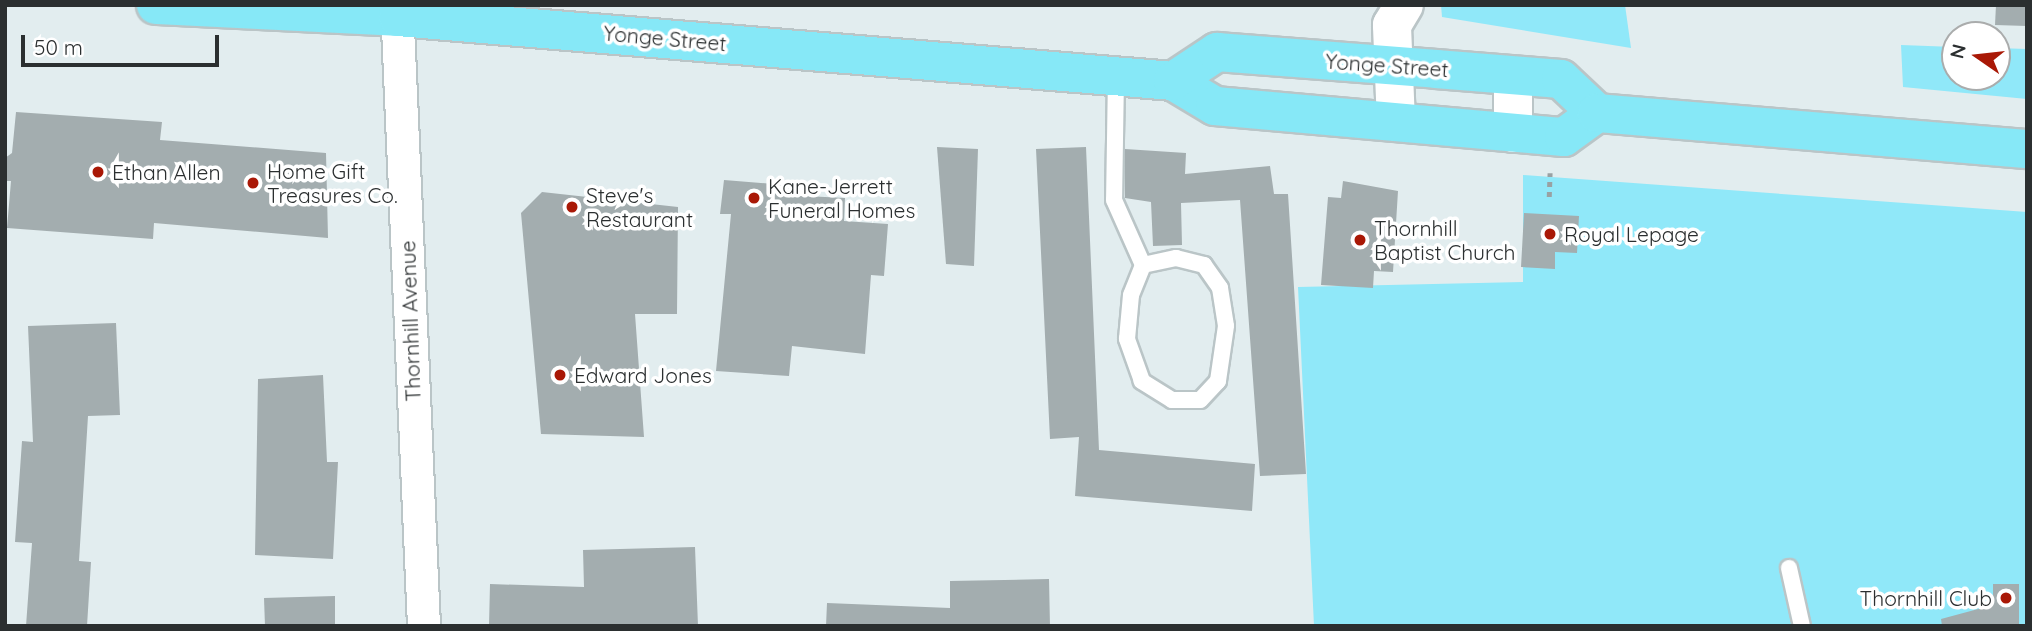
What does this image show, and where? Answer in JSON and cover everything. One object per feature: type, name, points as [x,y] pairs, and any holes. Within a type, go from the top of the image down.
[{"type":"main road","name":"Yonge Street","points":[[156,5],[398,11],[1173,81],[1215,106],[1564,138],[1597,113],[1561,79],[1217,52],[1173,81]]},
{"type":"main road","points":[[1597,113],[2027,149]]},
{"type":"street","name":"Thornhill Avenue","points":[[398,11],[424,626]]},
{"type":"street","points":[[1388,12],[1395,66],[1396,122]]},
{"type":"street","points":[[1513,76],[1513,133]]},
{"type":"lane","points":[[1116,76],[1114,200],[1143,265],[1131,295],[1127,339],[1142,381],[1172,400],[1200,400],[1218,380],[1226,326],[1220,288],[1203,265],[1176,258],[1143,265]]},
{"type":"lane","points":[[1789,568],[1802,626]]},
{"type":"path","points":[[1549,197],[1550,173]]},
{"type":"shaded area","points":[[1441,5],[1625,5],[1631,48],[1442,17]]},
{"type":"shaded area","points":[[1901,45],[1941,46],[1941,91],[1903,87]]},
{"type":"shaded area","points":[[2011,48],[2027,49],[2027,99],[1944,91],[2011,91]]},
{"type":"shaded area","points":[[1523,175],[2027,212],[2027,626],[1314,626],[1298,287],[1523,282]]},
{"type":"building","points":[[1996,5],[2027,5],[2027,26],[2011,26],[2011,21],[1995,21]]},
{"type":"building","points":[[16,112],[162,122],[160,140],[326,153],[328,238],[154,223],[153,239],[7,228],[11,181],[5,181],[5,158],[12,153]]},
{"type":"building","points":[[937,147],[978,149],[974,266],[946,264]]},
{"type":"building","points":[[1086,147],[1099,450],[1255,464],[1252,511],[1075,496],[1079,437],[1050,439],[1036,149]]},
{"type":"building","points":[[1125,149],[1186,153],[1185,174],[1270,166],[1274,194],[1288,194],[1306,474],[1260,476],[1240,200],[1181,203],[1182,245],[1153,246],[1151,202],[1125,198]]},
{"type":"building","points":[[724,180],[786,185],[785,195],[845,198],[844,221],[888,224],[884,276],[871,275],[865,354],[792,346],[789,376],[716,371],[731,214],[720,214]]},
{"type":"building","name":"Thornhill Baptist Church","points":[[1343,181],[1398,191],[1393,272],[1374,271],[1373,288],[1321,285],[1328,197],[1341,198]]},
{"type":"building","points":[[542,192],[678,207],[677,314],[635,314],[644,437],[541,434],[521,213]]},
{"type":"building","name":"Royal Lepage","points":[[1524,213],[1579,216],[1577,253],[1555,252],[1555,269],[1521,267]]},
{"type":"building","points":[[116,323],[120,415],[88,416],[79,561],[91,562],[87,626],[26,626],[32,543],[15,542],[22,441],[33,442],[28,326]]},
{"type":"building","points":[[323,375],[327,462],[338,462],[333,559],[255,555],[258,379]]},
{"type":"building","points":[[695,547],[698,626],[489,626],[490,584],[584,587],[583,550]]},
{"type":"building","points":[[1049,579],[1050,626],[826,626],[827,603],[950,608],[950,581]]},
{"type":"building","name":"Thornhill Club","points":[[1993,584],[2019,584],[2019,626],[1942,626],[1941,619],[1993,605]]},
{"type":"building","points":[[335,596],[335,626],[265,626],[264,598]]},
{"type":"place","name":"Ethan Allen","points":[[98,172]]},
{"type":"place","name":"Home Gift Treasures Co.","points":[[253,183]]},
{"type":"place","name":"Kane-Jerrett Funeral Homes","points":[[754,198]]},
{"type":"place","name":"Steve's Restaurant","points":[[572,207]]},
{"type":"place","name":"Royal Lepage","points":[[1550,234]]},
{"type":"place","name":"Thornhill Baptist Church","points":[[1360,240]]},
{"type":"place","name":"Edward Jones","points":[[560,375]]},
{"type":"place","name":"Thornhill Club","points":[[2006,598]]}]
